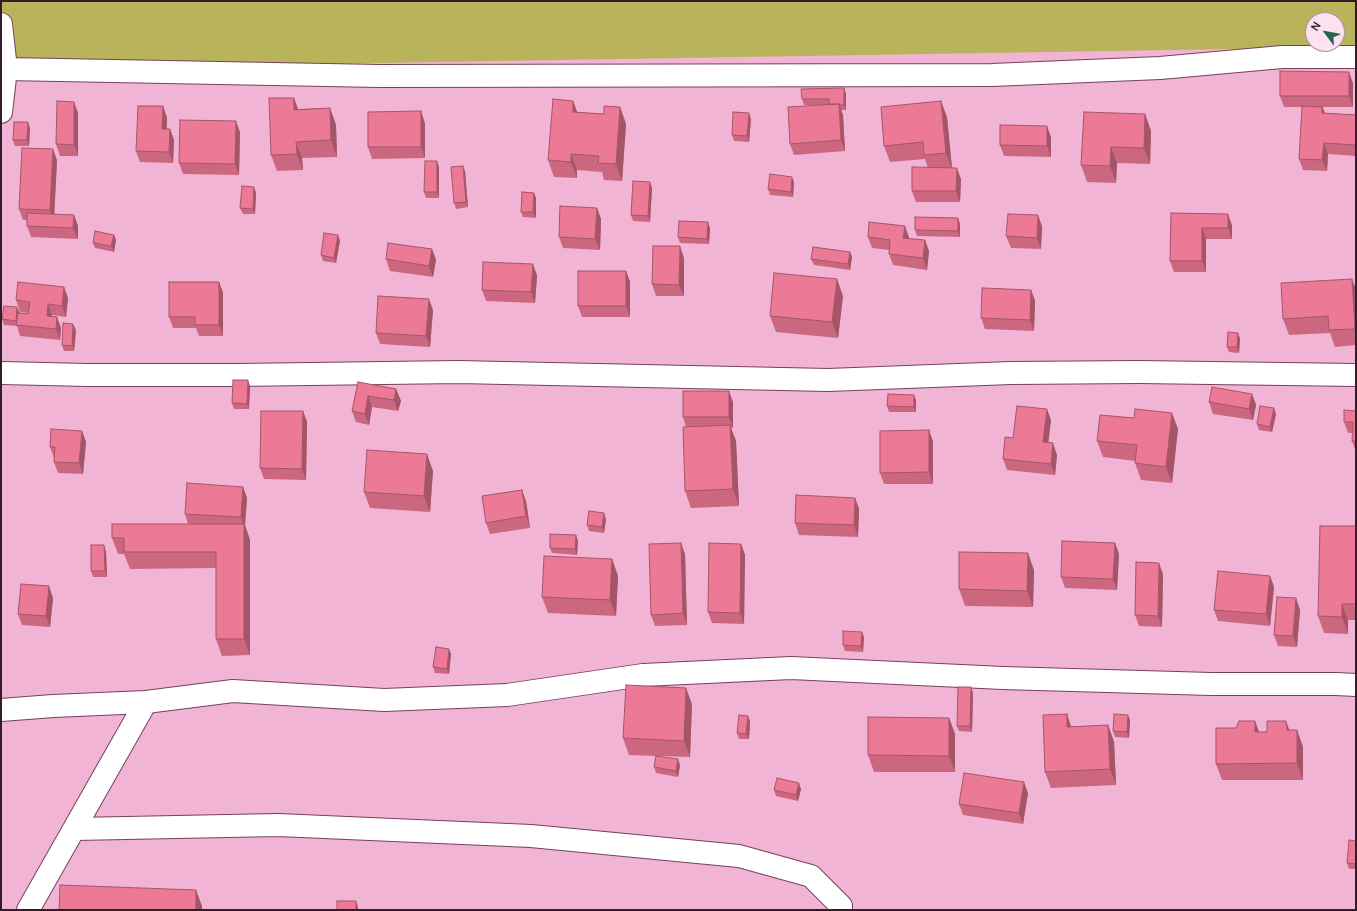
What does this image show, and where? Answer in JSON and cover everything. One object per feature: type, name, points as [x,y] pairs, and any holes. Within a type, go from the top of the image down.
[{"type":"street","points":[[1,24],[6,69],[1,112]]},
{"type":"street","points":[[6,69],[379,76],[992,75],[1160,68],[1282,57],[1356,57]]},
{"type":"street","points":[[1,373],[88,375],[237,375],[458,372],[828,380],[1011,373],[1139,372],[1356,375]]},
{"type":"street","points":[[1,710],[146,702],[233,691],[384,700],[506,695],[643,675],[791,668],[1010,678],[1211,684],[1356,685]]},
{"type":"street","points":[[28,910],[146,702]]},
{"type":"street","points":[[75,829],[278,825],[531,836],[739,856],[811,876],[842,909]]},
{"type":"shaded area","points":[[1,1],[1356,1],[1356,47],[1345,47],[1345,12],[1305,12],[1305,48],[377,63],[1,72]]},
{"type":"building","points":[[1280,71],[1349,72],[1349,96],[1280,96]]},
{"type":"building","points":[[844,88],[844,105],[829,104],[829,99],[802,99],[801,89]]},
{"type":"building","points":[[269,98],[294,98],[294,110],[330,108],[331,140],[296,142],[297,154],[271,155]]},
{"type":"building","points":[[553,99],[573,101],[573,112],[604,114],[604,106],[620,107],[616,164],[598,163],[599,156],[571,154],[571,162],[548,160]]},
{"type":"building","points":[[57,101],[74,102],[74,145],[56,144]]},
{"type":"building","points":[[941,101],[946,153],[924,155],[923,142],[884,146],[881,107]]},
{"type":"building","points":[[839,104],[841,140],[790,144],[788,107]]},
{"type":"building","points":[[138,106],[163,106],[162,129],[170,129],[169,152],[136,151]]},
{"type":"building","points":[[1302,106],[1322,107],[1322,113],[1356,115],[1356,145],[1324,143],[1322,160],[1299,159]]},
{"type":"building","points":[[421,111],[421,147],[368,147],[368,112]]},
{"type":"building","points":[[733,112],[749,113],[747,136],[732,135]]},
{"type":"building","points":[[1084,112],[1145,114],[1144,148],[1111,147],[1110,166],[1081,165]]},
{"type":"building","points":[[180,120],[236,121],[235,164],[179,163]]},
{"type":"building","points":[[14,122],[28,122],[27,140],[13,140]]},
{"type":"building","points":[[1000,125],[1047,126],[1047,146],[1000,145]]},
{"type":"building","points":[[22,148],[53,149],[50,210],[19,209]]},
{"type":"building","points":[[425,161],[437,161],[437,192],[424,192]]},
{"type":"building","points":[[463,166],[466,202],[454,203],[451,167]]},
{"type":"building","points":[[912,167],[957,168],[956,191],[912,191]]},
{"type":"building","points":[[770,174],[792,177],[791,192],[768,189]]},
{"type":"building","points":[[633,181],[650,182],[648,216],[631,215]]},
{"type":"building","points":[[242,186],[254,187],[253,209],[240,208]]},
{"type":"building","points":[[522,192],[534,193],[533,212],[521,212]]},
{"type":"building","points":[[560,206],[597,208],[595,239],[559,237]]},
{"type":"building","points":[[27,213],[74,215],[73,228],[27,226]]},
{"type":"building","points":[[1171,213],[1228,214],[1228,228],[1202,228],[1202,261],[1170,261]]},
{"type":"building","points":[[1008,214],[1038,215],[1037,238],[1006,236]]},
{"type":"building","points":[[915,217],[958,218],[958,231],[915,230]]},
{"type":"building","points":[[679,221],[708,222],[707,239],[678,237]]},
{"type":"building","points":[[869,222],[905,226],[903,238],[925,240],[923,258],[889,254],[890,240],[868,237]]},
{"type":"building","points":[[95,231],[114,235],[111,246],[93,243]]},
{"type":"building","points":[[324,233],[338,235],[334,258],[321,255]]},
{"type":"building","points":[[388,243],[432,249],[429,266],[386,259]]},
{"type":"building","points":[[653,246],[680,246],[679,285],[652,284]]},
{"type":"building","points":[[813,247],[850,252],[848,264],[811,259]]},
{"type":"building","points":[[483,262],[533,264],[531,292],[482,290]]},
{"type":"building","points":[[578,271],[626,271],[626,306],[578,306]]},
{"type":"building","points":[[774,273],[837,279],[832,322],[770,316]]},
{"type":"building","points":[[1352,279],[1355,329],[1329,330],[1328,316],[1283,319],[1281,283]]},
{"type":"building","points":[[18,282],[64,287],[62,306],[48,304],[47,316],[57,317],[56,329],[16,325],[18,313],[28,314],[30,302],[16,300]]},
{"type":"building","points":[[169,282],[219,282],[219,325],[195,325],[195,317],[169,317]]},
{"type":"building","points":[[982,288],[1031,290],[1030,320],[981,318]]},
{"type":"building","points":[[378,296],[429,299],[426,336],[376,333]]},
{"type":"building","points":[[4,306],[17,307],[16,321],[2,319]]},
{"type":"building","points":[[63,323],[73,324],[72,346],[62,345]]},
{"type":"building","points":[[1228,332],[1238,333],[1237,347],[1227,347]]},
{"type":"building","points":[[233,380],[248,380],[247,404],[232,403]]},
{"type":"building","points":[[358,382],[396,389],[394,400],[368,396],[365,414],[352,411]]},
{"type":"building","points":[[1212,387],[1252,394],[1249,409],[1209,402]]},
{"type":"building","points":[[683,391],[729,391],[729,417],[683,417]]},
{"type":"building","points":[[888,394],[914,395],[914,407],[887,406]]},
{"type":"building","points":[[1017,406],[1047,409],[1043,442],[1053,443],[1051,464],[1003,459],[1005,437],[1013,438]]},
{"type":"building","points":[[1260,406],[1274,408],[1270,427],[1257,424]]},
{"type":"building","points":[[1135,409],[1172,413],[1166,467],[1135,463],[1137,445],[1097,441],[1100,415],[1134,418]]},
{"type":"building","points":[[1344,410],[1356,411],[1356,441],[1352,441],[1353,422],[1344,422]]},
{"type":"building","points":[[261,411],[303,411],[302,469],[260,468]]},
{"type":"building","points":[[730,425],[733,489],[685,491],[683,427]]},
{"type":"building","points":[[51,429],[82,431],[79,463],[54,462],[55,447],[50,447]]},
{"type":"building","points":[[929,430],[929,472],[880,473],[880,431]]},
{"type":"building","points":[[367,450],[427,454],[424,496],[364,492]]},
{"type":"building","points":[[187,483],[243,487],[241,517],[185,514]]},
{"type":"building","points":[[522,490],[526,516],[486,523],[482,496]]},
{"type":"building","points":[[796,495],[855,498],[854,525],[795,523]]},
{"type":"building","points":[[589,511],[604,513],[602,527],[587,525]]},
{"type":"building","points":[[112,524],[244,524],[244,639],[216,639],[216,552],[124,552],[124,538],[112,538]]},
{"type":"building","points":[[1320,526],[1356,526],[1356,604],[1342,604],[1342,617],[1318,616]]},
{"type":"building","points":[[550,534],[576,535],[575,549],[550,548]]},
{"type":"building","points":[[1062,541],[1115,543],[1113,579],[1061,577]]},
{"type":"building","points":[[681,543],[683,613],[651,615],[649,544]]},
{"type":"building","points":[[709,543],[741,544],[740,613],[708,612]]},
{"type":"building","points":[[91,545],[104,545],[105,571],[91,571]]},
{"type":"building","points":[[959,552],[1028,553],[1027,591],[959,589]]},
{"type":"building","points":[[544,556],[612,559],[610,600],[542,597]]},
{"type":"building","points":[[1136,562],[1159,563],[1158,616],[1135,615]]},
{"type":"building","points":[[1218,571],[1270,576],[1266,614],[1214,610]]},
{"type":"building","points":[[21,584],[49,586],[46,616],[18,614]]},
{"type":"building","points":[[1277,597],[1296,598],[1293,636],[1274,635]]},
{"type":"building","points":[[843,631],[862,632],[861,646],[843,645]]},
{"type":"building","points":[[436,647],[449,649],[447,669],[433,667]]},
{"type":"building","points":[[626,685],[686,688],[684,741],[623,738]]},
{"type":"building","points":[[958,687],[971,687],[970,726],[957,726]]},
{"type":"building","points":[[1067,714],[1067,727],[1108,725],[1110,769],[1045,772],[1043,715]]},
{"type":"building","points":[[1114,714],[1128,715],[1127,732],[1113,731]]},
{"type":"building","points":[[739,715],[748,716],[746,734],[737,733]]},
{"type":"building","points":[[868,717],[949,718],[949,756],[868,755]]},
{"type":"building","points":[[1239,721],[1255,721],[1255,732],[1267,732],[1267,721],[1286,721],[1287,730],[1297,730],[1297,763],[1216,764],[1216,728],[1236,728]]},
{"type":"building","points":[[656,756],[678,759],[676,771],[654,767]]},
{"type":"building","points":[[964,773],[1024,782],[1019,813],[959,804]]},
{"type":"building","points":[[777,778],[799,783],[796,795],[774,790]]},
{"type":"building","points":[[1349,840],[1356,841],[1356,864],[1347,863]]},
{"type":"building","points":[[60,885],[196,890],[196,910],[59,910]]},
{"type":"building","points":[[337,901],[356,901],[356,910],[337,910]]}]
